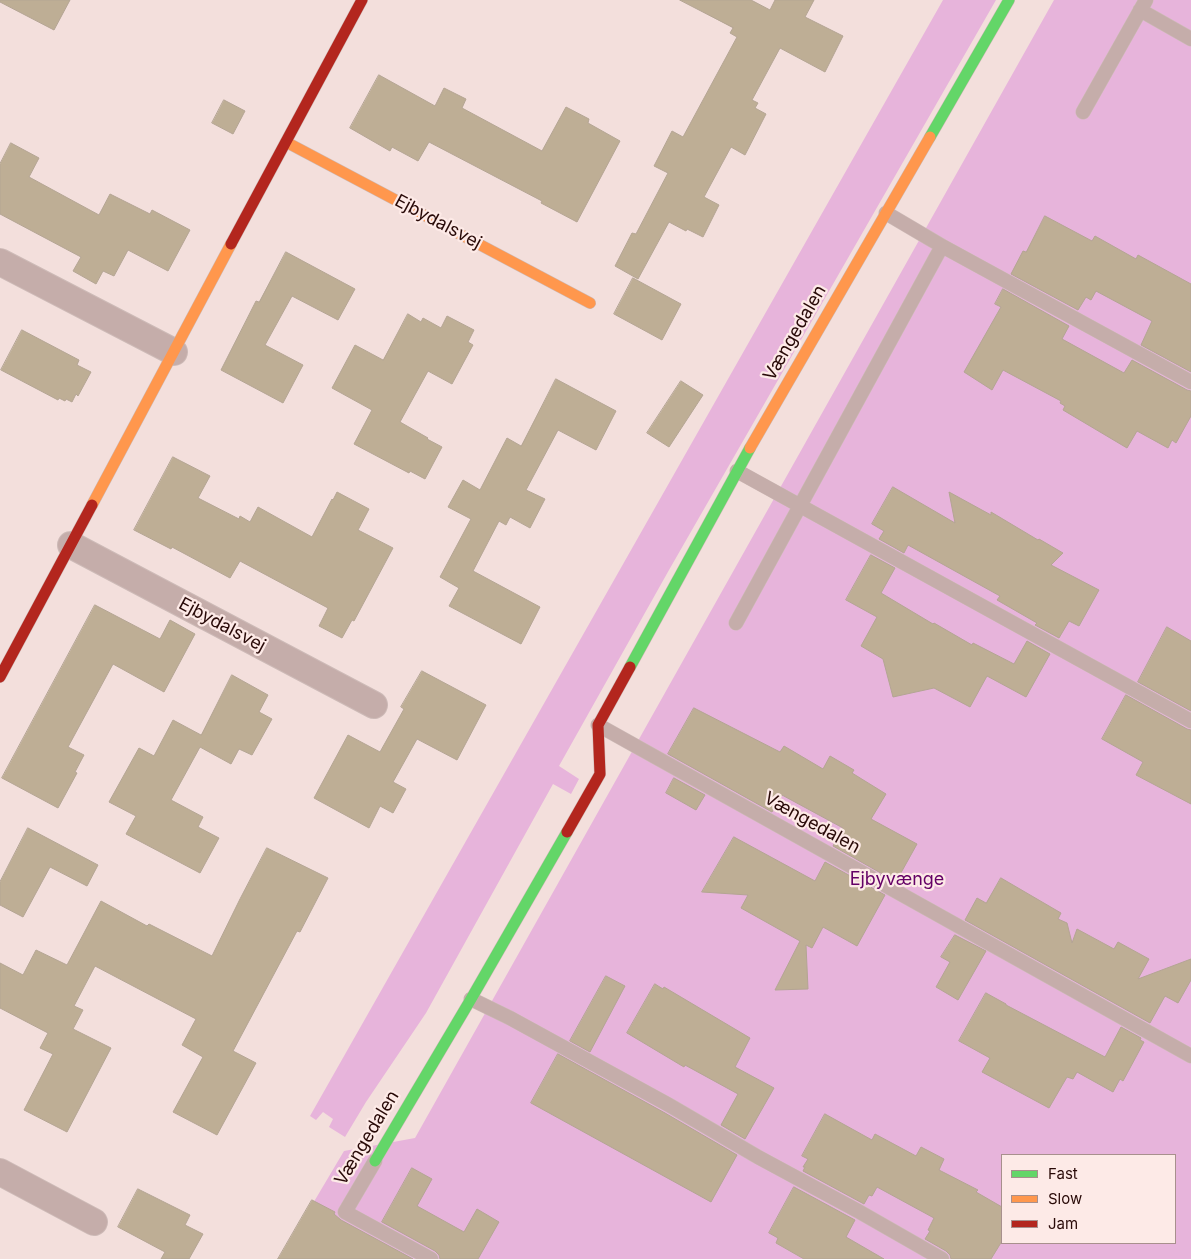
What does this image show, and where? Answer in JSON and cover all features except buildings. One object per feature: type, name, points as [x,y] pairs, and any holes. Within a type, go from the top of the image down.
[{"type":"street","points":[[0,677],[362,0]]},
{"type":"street","name":"Vængedalen","points":[[375,1161],[471,999],[600,774],[598,724],[737,471],[1009,0]]},
{"type":"street","name":"Ejbydalsvej","points":[[286,142],[590,302]]},
{"type":"street","points":[[0,262],[174,352]]},
{"type":"street","name":"Ejbydalsvej","points":[[71,545],[374,706]]},
{"type":"street","points":[[0,1172],[94,1222]]},
{"type":"lane","points":[[1083,112],[1143,5],[1191,39]]},
{"type":"lane","points":[[886,213],[942,246],[1191,382]]},
{"type":"lane","points":[[736,623],[942,246]]},
{"type":"lane","points":[[737,471],[1191,721]]},
{"type":"lane","name":"Vængedalen","points":[[598,724],[1191,1056]]},
{"type":"lane","points":[[471,999],[510,1018],[669,1105],[758,1158],[858,1211],[942,1259]]},
{"type":"lane","name":"Vængedalen","points":[[375,1161],[345,1212],[431,1259]]},
{"type":"green space","points":[[943,0],[996,0],[669,570],[559,766],[579,779],[571,794],[553,784],[426,1013],[366,1102],[345,1137],[329,1127],[333,1119],[323,1112],[316,1120],[310,1116]]},
{"type":"green space","name":"Ejbyvænge","points":[[1054,0],[1191,0],[1191,1259],[280,1259],[344,1151],[415,1138]]},
{"type":"traffic: fast","points":[[930,137],[1009,0]]},
{"type":"traffic: fast","points":[[630,667],[750,448]]},
{"type":"traffic: fast","points":[[375,1161],[567,832]]},
{"type":"traffic: slow","points":[[750,448],[930,137]]},
{"type":"traffic: slow","points":[[286,142],[590,303]]},
{"type":"traffic: slow","points":[[92,505],[231,244]]},
{"type":"traffic: jam","points":[[231,244],[362,0]]},
{"type":"traffic: jam","points":[[0,677],[92,505]]},
{"type":"traffic: jam","points":[[567,832],[600,774],[598,725],[630,667]]}]
